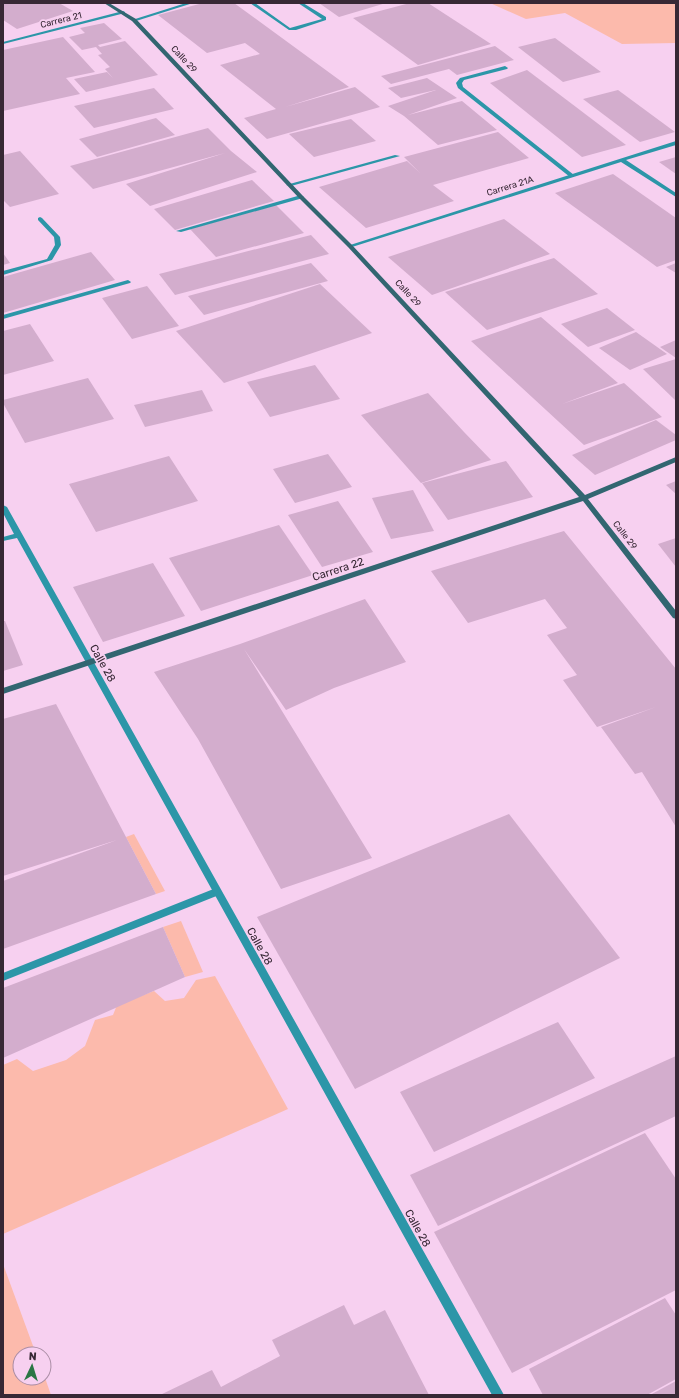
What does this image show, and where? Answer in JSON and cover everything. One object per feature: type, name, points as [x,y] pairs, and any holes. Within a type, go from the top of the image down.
[{"type":"main road","name":"Calle 29","points":[[106,3],[134,20],[301,197],[350,246],[584,498],[676,616]]},
{"type":"main road","name":"Carrera 22","points":[[3,691],[584,498],[676,459]]},
{"type":"street","points":[[134,20],[191,3]]},
{"type":"street","points":[[252,3],[289,29],[294,29],[324,20],[324,18],[300,3]]},
{"type":"street","name":"Carrera 21","points":[[3,43],[123,12]]},
{"type":"street","points":[[505,68],[462,79],[459,83],[461,88],[572,176]]},
{"type":"street","name":"Carrera 21A","points":[[350,246],[676,143]]},
{"type":"street","points":[[290,185],[397,156]]},
{"type":"street","points":[[622,160],[676,194]]},
{"type":"street","points":[[179,231],[301,197]]},
{"type":"street","points":[[3,273],[49,260],[58,245],[57,237],[40,219]]},
{"type":"street","points":[[3,317],[128,282]]},
{"type":"street","name":"Calle 28","points":[[3,507],[216,892],[498,1395]]},
{"type":"street","points":[[3,539],[18,535]]},
{"type":"street","points":[[3,977],[216,892]]},
{"type":"shaded area","points":[[490,3],[676,3],[676,43],[622,44],[565,13],[526,19]]},
{"type":"shaded area","points":[[134,834],[165,891],[156,894],[126,837]]},
{"type":"shaded area","points":[[181,921],[203,972],[185,977],[163,927]]},
{"type":"shaded area","points":[[215,976],[288,1109],[3,1234],[3,1065],[17,1059],[33,1071],[66,1060],[85,1046],[95,1020],[113,1015],[117,1005],[154,991],[165,1001],[184,998],[196,980]]},
{"type":"shaded area","points":[[3,1264],[33,1346],[12,1346],[12,1386],[48,1386],[51,1395],[3,1395]]},
{"type":"building","points":[[3,3],[59,3],[73,11],[17,29],[3,20]]},
{"type":"building","points":[[203,3],[234,3],[349,87],[285,107],[355,87],[380,107],[267,139],[244,118],[276,109],[220,65],[260,54],[245,43],[207,53],[158,15]]},
{"type":"building","points":[[319,3],[386,3],[339,17]]},
{"type":"building","points":[[410,3],[428,3],[491,44],[418,65],[353,18]]},
{"type":"building","points":[[104,23],[122,39],[98,45],[100,47],[125,41],[158,75],[86,92],[74,79],[107,72],[113,78],[105,69],[110,67],[98,55],[102,54],[96,47],[82,50],[69,37],[85,33],[80,28]]},
{"type":"building","points":[[63,37],[95,72],[66,78],[80,94],[3,111],[3,50]]},
{"type":"building","points":[[555,38],[601,72],[563,82],[518,47]]},
{"type":"building","points":[[495,46],[514,60],[457,75],[449,69],[391,84],[381,76]]},
{"type":"building","points":[[527,70],[626,145],[582,157],[490,83]]},
{"type":"building","points":[[427,78],[457,98],[408,115],[462,101],[497,130],[438,145],[404,116],[388,106],[436,90],[401,98],[388,88]]},
{"type":"building","points":[[154,88],[174,109],[94,128],[74,106]]},
{"type":"building","points":[[618,90],[675,132],[640,142],[583,99]]},
{"type":"building","points":[[156,118],[175,135],[97,157],[79,139]]},
{"type":"building","points":[[351,119],[376,141],[314,157],[289,134]]},
{"type":"building","points":[[208,128],[231,151],[257,172],[150,206],[126,184],[225,153],[93,189],[70,166]]},
{"type":"building","points":[[498,132],[529,158],[433,185],[454,201],[366,228],[319,187],[407,161],[420,173],[404,157]]},
{"type":"building","points":[[20,151],[59,194],[10,207],[3,200],[3,155]]},
{"type":"building","points":[[676,157],[676,174],[659,162]]},
{"type":"building","points":[[613,174],[676,218],[676,260],[657,267],[555,193]]},
{"type":"building","points":[[252,180],[274,201],[175,230],[154,209]]},
{"type":"building","points":[[276,205],[304,233],[216,257],[190,229]]},
{"type":"building","points":[[504,219],[550,254],[432,295],[388,257]]},
{"type":"building","points":[[311,235],[329,254],[175,295],[159,274]]},
{"type":"building","points":[[91,252],[115,280],[3,313],[3,277]]},
{"type":"building","points":[[3,253],[10,263],[3,265]]},
{"type":"building","points":[[554,258],[598,294],[487,330],[445,292]]},
{"type":"building","points":[[311,263],[328,281],[204,315],[188,296]]},
{"type":"building","points":[[676,263],[676,273],[666,267]]},
{"type":"building","points":[[320,284],[372,333],[224,383],[176,331]]},
{"type":"building","points":[[147,286],[179,326],[132,339],[102,298]]},
{"type":"building","points":[[607,308],[635,330],[588,347],[561,324]]},
{"type":"building","points":[[541,317],[618,383],[562,404],[624,383],[662,417],[584,445],[471,341]]},
{"type":"building","points":[[30,324],[54,361],[3,375],[3,331]]},
{"type":"building","points":[[636,332],[667,354],[630,370],[599,348]]},
{"type":"building","points":[[676,340],[676,358],[660,347]]},
{"type":"building","points":[[676,359],[676,401],[643,369]]},
{"type":"building","points":[[315,365],[340,399],[270,417],[247,382]]},
{"type":"building","points":[[88,378],[114,419],[25,443],[3,403],[3,400]]},
{"type":"building","points":[[202,390],[213,411],[145,427],[134,405]]},
{"type":"building","points":[[428,393],[491,460],[421,483],[361,415]]},
{"type":"building","points":[[656,420],[676,435],[676,440],[595,475],[572,455]]},
{"type":"building","points":[[328,454],[352,487],[295,503],[273,469]]},
{"type":"building","points":[[169,456],[198,501],[96,532],[69,484]]},
{"type":"building","points":[[506,461],[533,497],[448,520],[422,483]]},
{"type":"building","points":[[676,481],[676,494],[666,485]]},
{"type":"building","points":[[413,490],[434,531],[391,539],[372,498]]},
{"type":"building","points":[[338,501],[373,552],[322,567],[288,515]]},
{"type":"building","points":[[279,525],[313,575],[201,611],[169,558]]},
{"type":"building","points":[[564,531],[676,669],[676,827],[642,772],[635,774],[601,727],[656,707],[597,727],[563,680],[577,675],[547,635],[567,628],[545,599],[468,623],[431,571]]},
{"type":"building","points":[[676,538],[676,567],[658,544]]},
{"type":"building","points":[[153,563],[185,616],[103,642],[73,587]]},
{"type":"building","points":[[365,599],[406,662],[334,688],[286,710],[244,649],[372,858],[281,889],[198,739],[154,672],[240,644]]},
{"type":"building","points":[[3,621],[5,621],[23,665],[3,671]]},
{"type":"building","points":[[56,704],[156,894],[3,949],[3,881],[117,840],[3,876],[3,719]]},
{"type":"building","points":[[509,814],[620,958],[355,1089],[257,917]]},
{"type":"building","points":[[163,927],[185,977],[3,1058],[3,988]]},
{"type":"building","points":[[558,1022],[595,1078],[434,1152],[400,1092]]},
{"type":"building","points":[[676,1056],[676,1116],[438,1226],[410,1175]]},
{"type":"building","points":[[645,1133],[676,1179],[676,1290],[512,1373],[434,1232]]},
{"type":"building","points":[[665,1298],[676,1315],[676,1379],[647,1395],[543,1395],[529,1369]]},
{"type":"building","points":[[344,1305],[354,1325],[385,1310],[429,1395],[160,1395],[212,1370],[221,1387],[280,1356],[272,1340]]},
{"type":"building","points":[[676,1381],[676,1395],[650,1395]]}]
